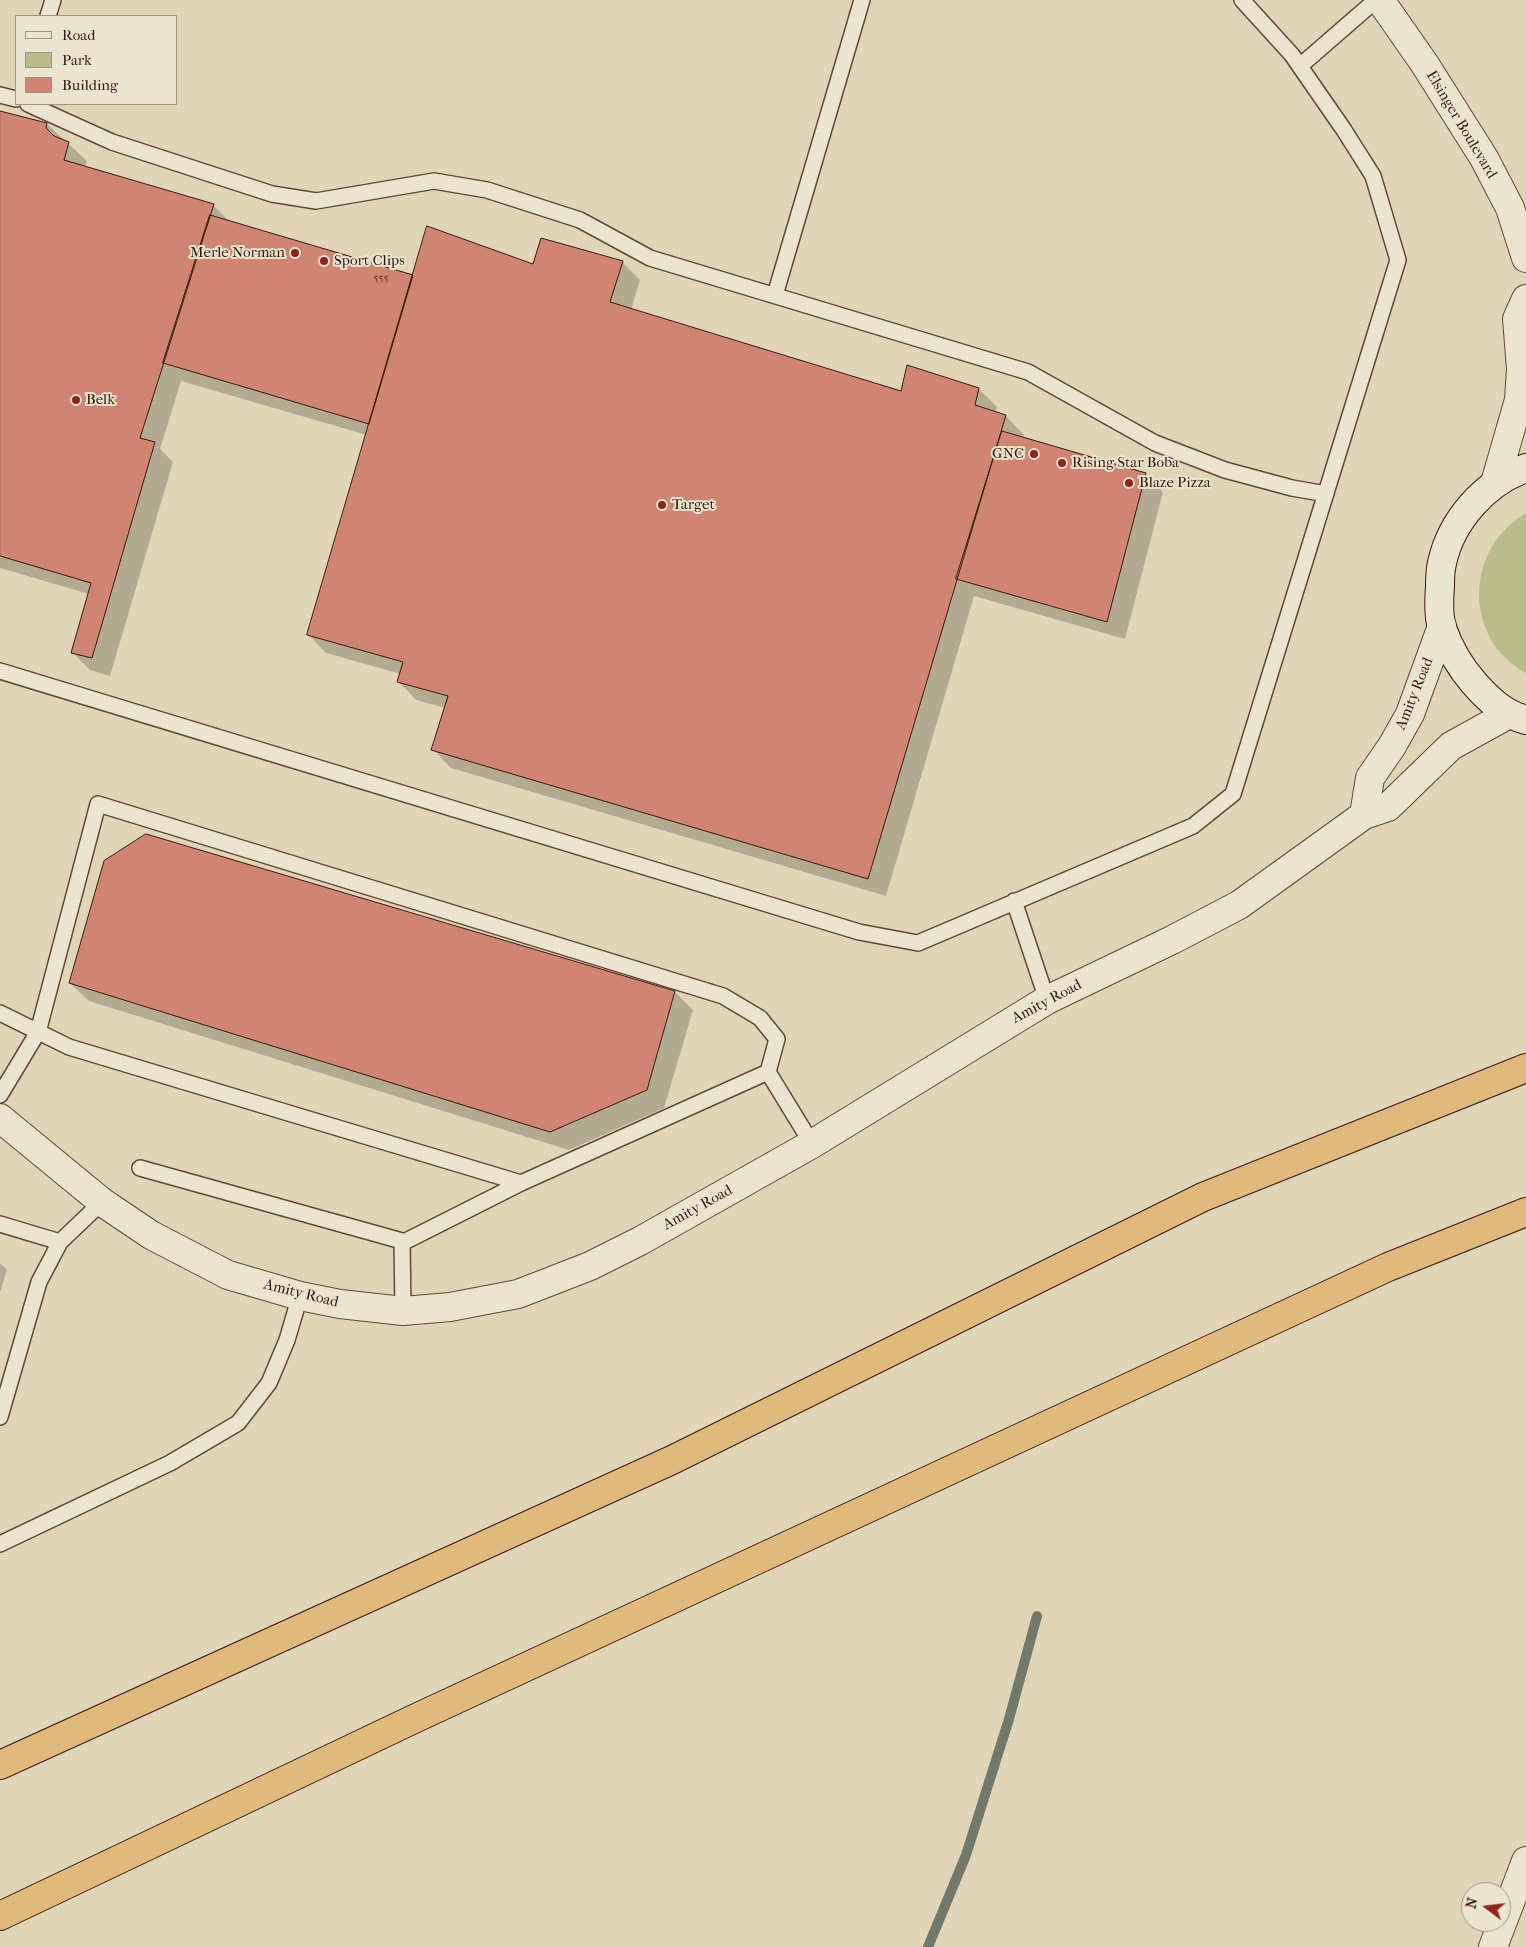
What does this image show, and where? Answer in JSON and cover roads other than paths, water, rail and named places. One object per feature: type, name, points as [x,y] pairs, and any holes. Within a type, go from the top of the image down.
[{"type":"highway","points":[[0,1765],[672,1460],[1203,1197],[1526,1068]]},
{"type":"highway","points":[[0,1916],[416,1718],[1388,1267],[1526,1212]]},
{"type":"street","name":"Elsinger Boulevard","points":[[1378,0],[1424,63],[1484,158],[1510,208],[1526,258]]},
{"type":"street","points":[[1494,483],[1519,400],[1521,369],[1518,319],[1526,299]]},
{"type":"street","points":[[1521,719],[1493,704],[1465,672],[1453,654],[1442,626],[1439,598],[1442,563],[1454,530],[1474,502],[1494,483],[1526,468]]},
{"type":"street","name":"Amity Road","points":[[1364,815],[1370,778],[1392,746],[1410,714],[1442,626]]},
{"type":"street","name":"Amity Road","points":[[0,1118],[102,1202],[151,1234],[228,1275],[300,1296],[340,1304],[403,1311],[450,1307],[518,1294],[590,1266],[640,1241],[812,1144],[1047,1000],[1172,940],[1239,905],[1364,815],[1388,807],[1450,746],[1521,719]]},
{"type":"street","points":[[1493,1947],[1526,1861]]},
{"type":"lane","points":[[48,15],[53,0]]},
{"type":"lane","points":[[775,295],[862,0]]},
{"type":"lane","points":[[0,671],[858,932],[918,943],[1193,826],[1232,794],[1398,260],[1373,176],[1292,55],[1242,0]]},
{"type":"lane","points":[[1300,66],[1378,0]]},
{"type":"lane","points":[[0,95],[15,99]]},
{"type":"lane","points":[[30,105],[112,142],[272,194],[316,201],[434,181],[488,190],[580,220],[650,258],[1028,372],[1155,443],[1225,470],[1292,488],[1326,494]]},
{"type":"lane","points":[[0,1095],[38,1032],[98,804],[723,996],[760,1018],[777,1039],[768,1072],[812,1144]]},
{"type":"lane","points":[[1014,901],[1047,1000]]},
{"type":"lane","points":[[0,1013],[69,1047],[521,1183]]},
{"type":"lane","points":[[402,1243],[521,1183],[768,1072]]},
{"type":"lane","points":[[140,1168],[402,1241],[402,1243]]},
{"type":"lane","points":[[0,1417],[40,1282],[60,1242],[102,1202]]},
{"type":"lane","points":[[0,1224],[60,1242]]},
{"type":"lane","points":[[402,1243],[403,1311]]},
{"type":"lane","points":[[0,1544],[170,1463],[238,1423],[269,1383],[287,1340],[300,1296]]},
{"type":"waterway","points":[[928,1947],[966,1855],[1009,1719],[1037,1616]]},
{"type":"place","name":"Merle Norman","points":[[295,253]]},
{"type":"place","name":"Sport Clips","points":[[324,261]]},
{"type":"place","name":"Belk","points":[[76,400]]},
{"type":"place","name":"GNC","points":[[1034,454]]},
{"type":"place","name":"Rising Star Boba","points":[[1062,463]]},
{"type":"place","name":"Blaze Pizza","points":[[1129,483]]},
{"type":"place","name":"Target","points":[[662,505]]}]
